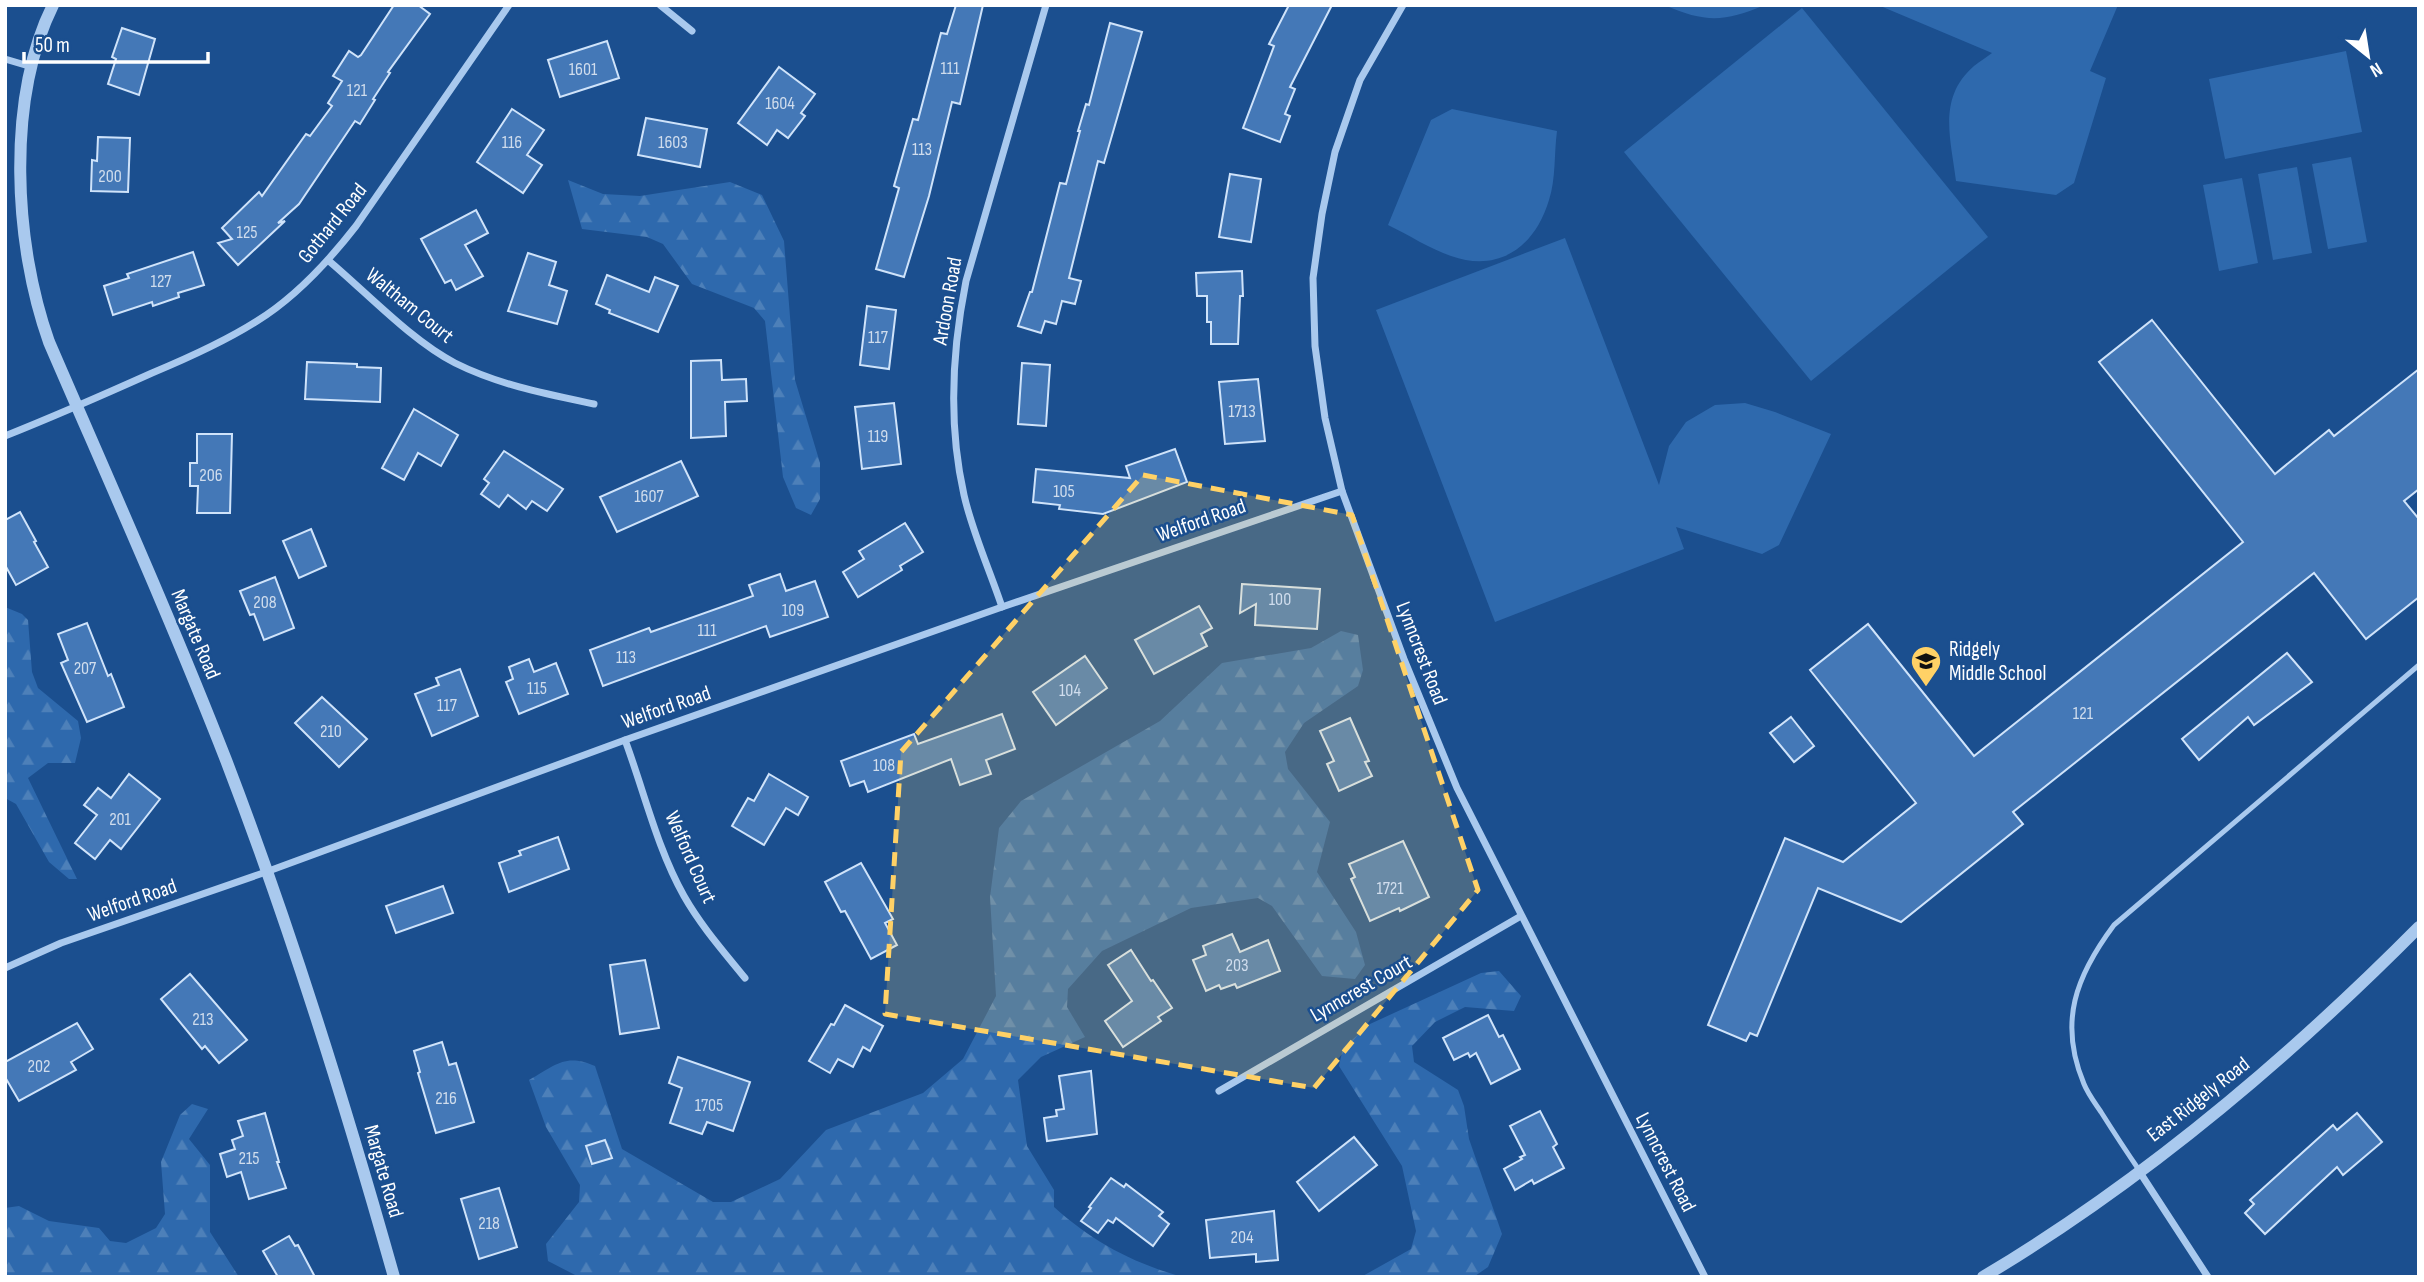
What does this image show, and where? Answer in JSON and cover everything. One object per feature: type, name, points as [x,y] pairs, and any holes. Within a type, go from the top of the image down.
[{"type":"street","name":"Margate Road","points":[[54,5],[32,67],[22,132],[20,185],[26,256],[36,306],[182,650],[226,762],[266,872],[360,1155],[394,1277]]},
{"type":"street","name":"Gothard Road","points":[[5,436],[202,351],[258,321],[329,261],[509,5]]},
{"type":"street","points":[[660,5],[692,31]]},
{"type":"street","name":"Ardoon Road","points":[[1002,607],[964,495],[953,381],[957,328],[966,281],[1046,5]]},
{"type":"street","name":"Lynncrest Road","points":[[1403,5],[1360,80],[1335,152],[1315,265],[1315,346],[1325,418],[1342,491],[1404,659],[1457,788],[1705,1277]]},
{"type":"street","points":[[5,59],[32,67]]},
{"type":"street","name":"Waltham Court","points":[[329,261],[421,340],[453,362],[491,379],[594,404]]},
{"type":"street","name":"Welford Road","points":[[5,968],[61,943],[266,872],[625,740],[1342,491]]},
{"type":"street","name":"Welford Court","points":[[625,740],[667,858],[684,895],[707,930],[745,978]]},
{"type":"street","name":"Lynncrest Court","points":[[1220,1091],[1521,916]]},
{"type":"street","name":"East Ridgely Road","points":[[1983,1277],[2053,1232],[2240,1092],[2313,1029],[2419,927]]},
{"type":"street","points":[[2139,1170],[2208,1277]]},
{"type":"lane","points":[[2139,1170],[2084,1086],[2074,1054],[2071,1021],[2077,989],[2092,954],[2114,925],[2419,666]]},
{"type":"highlighted area","points":[[1143,475],[1352,515],[1478,890],[1314,1088],[885,1014],[901,752]]},
{"type":"green space","points":[[1664,5],[1765,5],[1738,15],[1715,18],[1692,15]]},
{"type":"green space","points":[[1878,5],[2118,5],[2090,71],[2106,78],[2074,183],[2056,195],[1956,181],[1949,120],[1951,105],[1962,78],[1992,53]]},
{"type":"green space","points":[[1802,8],[1988,237],[1811,381],[1624,152]]},
{"type":"green space","points":[[2346,51],[2362,132],[2225,159],[2209,79]]},
{"type":"green space","points":[[1452,109],[1557,131],[1553,183],[1543,217],[1524,243],[1499,258],[1485,261],[1451,256],[1388,225],[1431,120]]},
{"type":"green space","points":[[2351,157],[2367,242],[2328,249],[2312,164]]},
{"type":"green space","points":[[2297,167],[2312,253],[2273,260],[2258,174]]},
{"type":"green space","points":[[2242,178],[2258,263],[2219,271],[2203,185]]},
{"type":"green space","points":[[568,180],[603,194],[640,196],[730,182],[762,195],[784,241],[795,380],[820,463],[820,499],[811,515],[796,508],[783,477],[765,321],[754,308],[692,284],[663,244],[647,237],[582,229]]},
{"type":"green space","points":[[1565,238],[1659,485],[1669,446],[1686,422],[1715,405],[1745,403],[1831,434],[1779,545],[1762,554],[1676,527],[1684,549],[1495,622],[1376,310]]},
{"type":"green space","points":[[5,607],[22,614],[28,620],[32,672],[38,688],[78,721],[81,738],[75,763],[48,763],[28,778],[77,879],[69,879],[49,862],[16,804],[5,798]]},
{"type":"green space","points":[[1341,631],[1358,635],[1363,670],[1358,686],[1304,723],[1285,752],[1288,769],[1330,822],[1317,872],[1356,932],[1365,965],[1355,979],[1322,976],[1272,906],[1258,898],[1191,908],[1102,951],[1068,989],[1067,1007],[1085,1037],[1041,1057],[1018,1080],[1027,1146],[1054,1190],[1054,1207],[1098,1241],[1146,1265],[1182,1277],[579,1277],[548,1261],[546,1244],[579,1202],[580,1185],[546,1127],[529,1080],[561,1062],[585,1062],[595,1066],[622,1149],[713,1202],[731,1202],[780,1179],[826,1130],[923,1093],[963,1059],[996,996],[990,897],[999,828],[1021,801],[1160,721],[1222,663],[1311,648]]},
{"type":"green space","points":[[1499,971],[1521,996],[1514,1011],[1465,1007],[1435,1022],[1412,1046],[1414,1062],[1458,1090],[1464,1106],[1469,1139],[1502,1234],[1488,1267],[1475,1276],[1361,1277],[1411,1249],[1416,1231],[1402,1166],[1339,1066],[1343,1048],[1370,1024],[1481,973]]},
{"type":"green space","points":[[192,1104],[208,1109],[189,1139],[210,1165],[210,1232],[239,1277],[5,1277],[5,1208],[19,1206],[49,1221],[99,1228],[110,1241],[126,1243],[156,1228],[165,1214],[161,1162],[180,1115]]},
{"type":"building","points":[[394,5],[418,5],[430,14],[388,72],[390,73],[360,124],[355,121],[299,204],[278,223],[285,221],[238,265],[218,243],[232,239],[222,228],[259,192],[262,196],[306,134],[310,136],[332,106],[328,103],[342,81],[333,76],[349,51],[358,57],[361,55]]},
{"type":"building","points":[[956,5],[983,5],[960,104],[952,102],[929,196],[904,277],[876,269],[899,188],[894,186],[913,119],[918,120],[941,33],[947,34]]},
{"type":"building","points":[[1289,5],[1332,5],[1290,87],[1295,89],[1285,114],[1290,116],[1280,142],[1243,128],[1274,46],[1269,44]]},
{"type":"building","points":[[1110,23],[1142,32],[1104,163],[1098,161],[1069,278],[1081,281],[1075,304],[1062,301],[1056,324],[1045,321],[1041,333],[1018,326],[1032,292],[1060,183],[1066,184],[1078,131],[1086,104],[1089,105]]},
{"type":"building","points":[[122,28],[155,39],[139,95],[108,84],[116,59],[112,57]]},
{"type":"building","points":[[607,41],[619,78],[560,97],[548,60]]},
{"type":"building","points":[[779,67],[815,94],[801,113],[805,116],[788,138],[777,130],[767,145],[738,123]]},
{"type":"building","points":[[512,109],[544,130],[527,155],[542,165],[523,193],[477,162]]},
{"type":"building","points":[[646,118],[707,129],[700,167],[638,155]]},
{"type":"building","points":[[98,137],[130,138],[128,192],[91,191],[92,160],[97,161]]},
{"type":"building","points":[[1230,174],[1261,179],[1251,242],[1219,237]]},
{"type":"building","points":[[476,210],[488,233],[465,245],[483,276],[456,290],[451,280],[445,283],[421,239]]},
{"type":"building","points":[[193,252],[204,285],[178,293],[179,297],[153,306],[152,302],[113,315],[104,286],[129,278],[127,274]]},
{"type":"building","points":[[528,253],[556,262],[549,285],[567,291],[557,324],[508,311]]},
{"type":"building","points":[[1242,271],[1243,296],[1240,296],[1238,344],[1211,344],[1211,322],[1207,322],[1207,296],[1197,296],[1196,273]]},
{"type":"building","points":[[607,275],[649,292],[655,277],[678,286],[658,332],[609,313],[610,310],[596,304]]},
{"type":"building","points":[[867,306],[896,310],[889,369],[860,365]]},
{"type":"building","name":"Ridgely Middle School","points":[[2152,320],[2275,474],[2329,430],[2334,436],[2419,369],[2419,489],[2404,501],[2419,519],[2419,597],[2366,639],[2314,573],[2013,812],[2023,824],[1901,922],[1818,888],[1757,1036],[1750,1033],[1746,1041],[1708,1025],[1785,838],[1843,862],[1916,803],[1810,670],[1868,624],[1974,756],[2243,542],[2099,362]]},
{"type":"building","points":[[721,360],[722,380],[746,379],[747,401],[725,402],[726,436],[691,438],[691,361]]},
{"type":"building","points":[[307,362],[381,368],[380,402],[305,399]]},
{"type":"building","points":[[1022,363],[1050,365],[1046,426],[1018,424]]},
{"type":"building","points":[[1258,379],[1265,441],[1225,444],[1219,382]]},
{"type":"building","points":[[894,403],[901,464],[862,469],[855,407]]},
{"type":"building","points":[[414,409],[458,435],[441,466],[418,453],[404,480],[382,468]]},
{"type":"building","points":[[197,434],[232,434],[230,513],[197,513],[198,486],[190,486],[190,463],[197,463]]},
{"type":"building","points":[[1175,449],[1187,482],[1103,514],[1059,509],[1060,505],[1033,502],[1036,469],[1130,478],[1126,466]]},
{"type":"building","points":[[504,451],[563,489],[547,511],[532,501],[526,509],[508,495],[499,507],[481,494],[489,483],[484,479]]},
{"type":"building","points":[[681,461],[698,496],[617,532],[600,497]]},
{"type":"building","points":[[20,512],[48,567],[16,585],[5,565],[5,520]]},
{"type":"building","points":[[905,523],[923,552],[900,566],[902,570],[858,597],[843,572],[864,559],[859,551]]},
{"type":"building","points":[[311,529],[326,566],[299,578],[283,541]]},
{"type":"building","points":[[780,574],[786,591],[815,581],[828,617],[770,637],[766,626],[603,686],[590,650],[649,628],[651,632],[753,596],[749,585]]},
{"type":"building","points":[[275,577],[294,628],[264,640],[254,614],[250,615],[240,591]]},
{"type":"building","points":[[1242,584],[1320,589],[1317,629],[1255,625],[1256,604],[1240,613]]},
{"type":"building","points":[[1199,606],[1212,628],[1201,634],[1207,646],[1154,674],[1135,640]]},
{"type":"building","points":[[87,623],[108,676],[111,674],[124,707],[87,722],[61,663],[68,660],[58,634]]},
{"type":"building","points":[[2287,653],[2312,682],[2254,725],[2248,717],[2199,760],[2182,739]]},
{"type":"building","points":[[1085,656],[1107,688],[1056,725],[1033,692]]},
{"type":"building","points":[[529,659],[534,672],[556,663],[568,694],[519,714],[506,682],[513,679],[509,667]]},
{"type":"building","points":[[460,669],[478,716],[432,736],[415,694],[439,685],[436,678]]},
{"type":"building","points":[[322,697],[367,739],[339,767],[295,723]]},
{"type":"building","points":[[1002,714],[1015,749],[986,760],[991,774],[960,785],[951,759],[868,792],[864,781],[850,786],[841,761],[914,734],[918,744]]},
{"type":"building","points":[[1791,717],[1814,746],[1794,762],[1770,733]]},
{"type":"building","points":[[1350,718],[1369,761],[1365,762],[1372,776],[1339,791],[1327,764],[1334,761],[1320,731]]},
{"type":"building","points":[[129,774],[160,799],[121,849],[110,840],[95,859],[75,843],[97,815],[84,805],[98,788],[111,798]]},
{"type":"building","points":[[769,774],[808,797],[798,815],[786,808],[764,845],[732,826],[748,798],[754,801]]},
{"type":"building","points":[[558,837],[569,869],[509,892],[499,863],[521,855],[519,851]]},
{"type":"building","points":[[1403,841],[1429,897],[1370,921],[1351,879],[1355,877],[1349,864]]},
{"type":"building","points":[[861,863],[893,919],[885,923],[897,945],[871,959],[845,911],[841,912],[825,882]]},
{"type":"building","points":[[443,886],[453,913],[396,933],[386,906]]},
{"type":"building","points":[[1232,934],[1240,952],[1268,940],[1280,971],[1237,988],[1235,984],[1221,989],[1219,985],[1206,991],[1193,960],[1206,955],[1203,946]]},
{"type":"building","points":[[1131,950],[1172,1008],[1158,1017],[1161,1021],[1123,1047],[1105,1021],[1132,1001],[1108,965]]},
{"type":"building","points":[[645,960],[659,1028],[620,1034],[610,965]]},
{"type":"building","points":[[190,974],[247,1040],[219,1063],[205,1046],[202,1049],[161,999]]},
{"type":"building","points":[[845,1005],[883,1026],[870,1051],[863,1047],[853,1067],[838,1059],[830,1073],[809,1061]]},
{"type":"building","points":[[1488,1015],[1499,1037],[1503,1035],[1520,1069],[1491,1084],[1476,1053],[1470,1057],[1468,1053],[1454,1060],[1443,1038]]},
{"type":"building","points":[[77,1023],[93,1049],[71,1062],[76,1070],[19,1101],[5,1077],[5,1062]]},
{"type":"building","points":[[442,1042],[449,1065],[456,1063],[474,1122],[436,1133],[414,1051]]},
{"type":"building","points":[[678,1057],[750,1082],[733,1131],[707,1122],[702,1134],[670,1123],[682,1088],[669,1083]]},
{"type":"building","points":[[1091,1071],[1097,1134],[1047,1141],[1044,1118],[1057,1116],[1056,1110],[1064,1109],[1059,1076]]},
{"type":"building","points":[[1540,1111],[1557,1144],[1553,1147],[1564,1168],[1534,1184],[1532,1180],[1515,1190],[1504,1169],[1525,1155],[1510,1126]]},
{"type":"building","points":[[265,1113],[286,1188],[249,1199],[241,1172],[227,1177],[220,1154],[235,1149],[232,1140],[243,1136],[238,1121]]},
{"type":"building","points":[[2357,1113],[2382,1142],[2343,1175],[2337,1167],[2265,1234],[2245,1213],[2254,1204],[2250,1200],[2333,1125],[2337,1130]]},
{"type":"building","points":[[1354,1137],[1377,1165],[1319,1211],[1297,1182]]},
{"type":"building","points":[[605,1140],[612,1158],[592,1164],[586,1146]]},
{"type":"building","points":[[1111,1178],[1124,1187],[1126,1184],[1163,1212],[1159,1216],[1169,1224],[1153,1246],[1116,1218],[1113,1223],[1108,1220],[1098,1233],[1081,1221]]},
{"type":"building","points":[[499,1188],[517,1247],[479,1259],[461,1199]]},
{"type":"building","points":[[1274,1211],[1278,1260],[1256,1262],[1256,1254],[1210,1258],[1206,1220]]},
{"type":"building","points":[[289,1236],[295,1246],[298,1245],[315,1277],[278,1277],[263,1251]]},
{"type":"place","name":"Ridgely Middle School","points":[[1926,688]]}]
